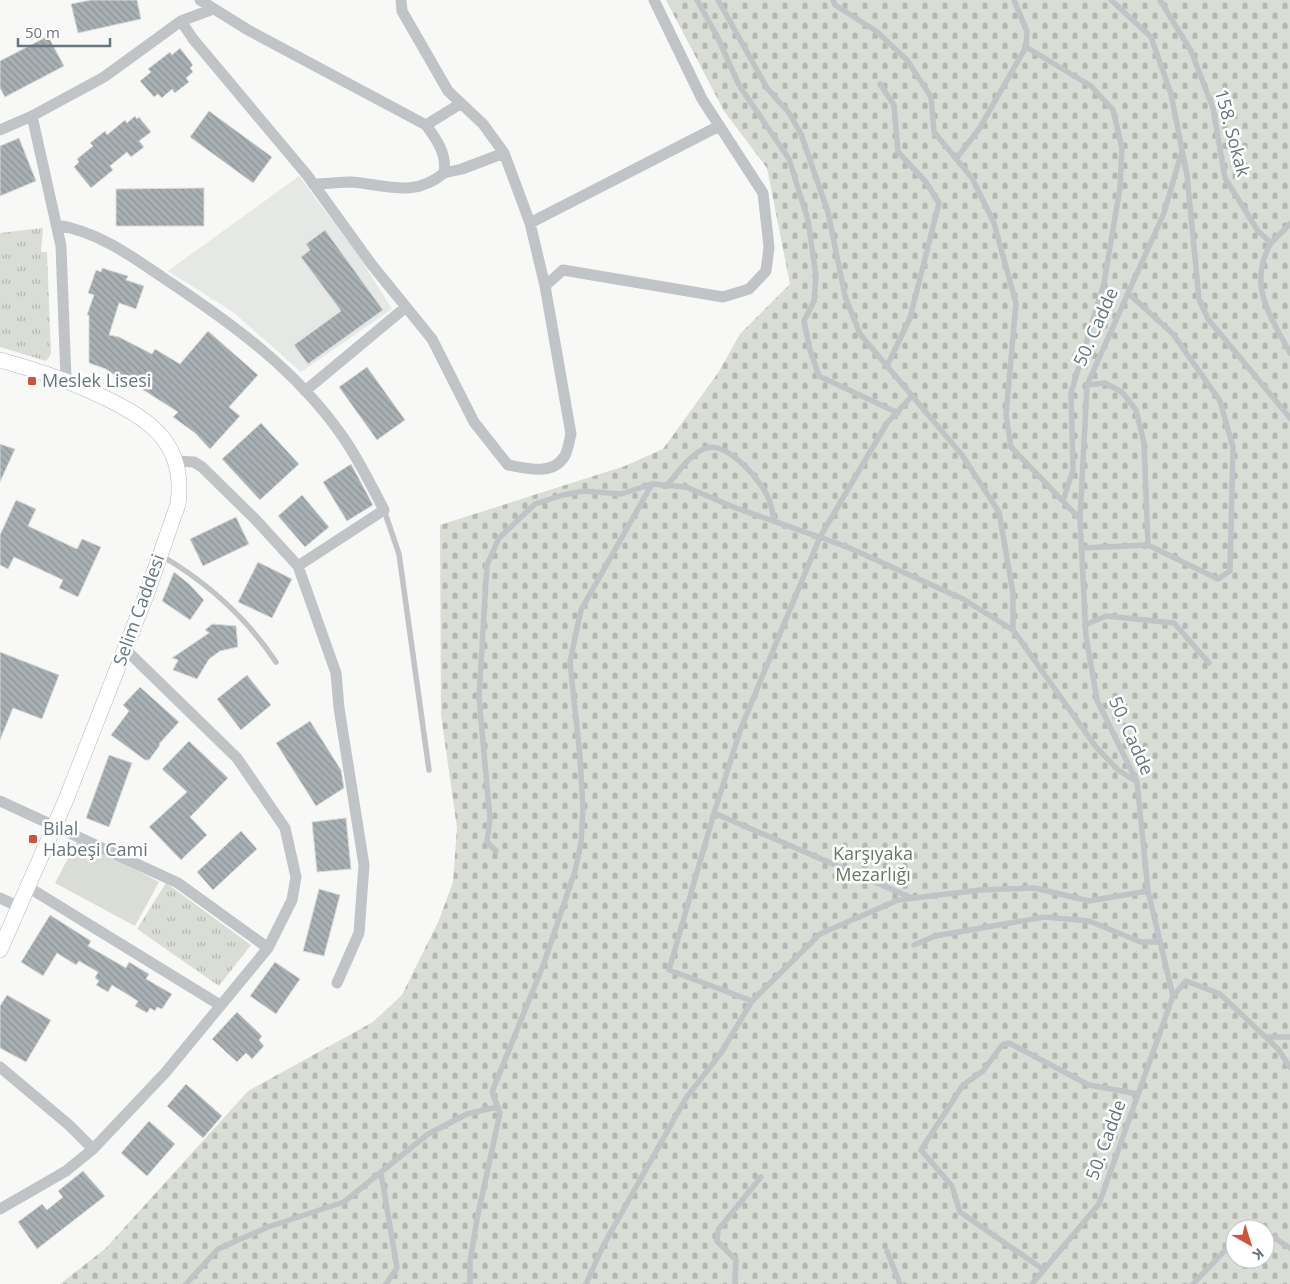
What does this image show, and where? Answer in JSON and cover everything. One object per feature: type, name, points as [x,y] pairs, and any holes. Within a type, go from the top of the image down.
[{"type":"main road","name":"Selim Caddesi","points":[[0,360],[66,379],[140,416],[158,430],[169,446],[176,461],[179,476],[178,504],[125,649],[55,825],[0,950]]},
{"type":"street","points":[[200,0],[213,9],[426,125],[444,155],[444,173]]},
{"type":"street","points":[[181,21],[193,39],[313,184],[432,339],[474,422],[508,464],[531,469],[550,468],[564,458],[571,434],[545,286],[530,224],[504,153],[483,124],[460,104],[435,72],[402,11],[401,0]]},
{"type":"street","points":[[545,286],[563,270],[723,297],[749,289],[766,271],[769,247],[763,193],[702,99],[654,0]]},
{"type":"street","points":[[0,130],[32,116],[104,77],[181,21],[213,9]]},
{"type":"street","points":[[426,125],[460,104]]},
{"type":"street","points":[[32,116],[57,225],[63,271],[66,379]]},
{"type":"street","points":[[530,224],[719,126]]},
{"type":"street","points":[[313,184],[350,182],[414,189],[433,182],[444,173],[462,169],[504,153]]},
{"type":"street","points":[[57,225],[74,228],[114,246],[224,318],[272,357],[305,391],[344,437],[384,510],[298,566]]},
{"type":"street","points":[[305,391],[406,307]]},
{"type":"street","points":[[176,461],[194,462],[202,467],[256,520],[298,566],[336,672],[339,708],[364,865],[359,933],[337,983]]},
{"type":"street","points":[[0,1209],[66,1171],[93,1149],[165,1073],[268,948],[292,900],[296,877],[284,828],[237,758],[125,649]]},
{"type":"street","points":[[0,801],[178,883],[268,948]]},
{"type":"street","points":[[28,887],[220,1005]]},
{"type":"street","points":[[0,898],[19,906]]},
{"type":"street","points":[[0,1067],[93,1149]]},
{"type":"lane","points":[[697,0],[717,36],[739,85],[789,159],[808,220],[816,276],[814,300],[804,321],[810,350],[819,376],[898,413]]},
{"type":"lane","points":[[718,0],[767,88],[788,113],[801,134],[828,212],[845,296],[860,334],[962,455],[999,512],[1013,593],[1013,630]]},
{"type":"lane","points":[[833,0],[835,5],[876,31],[907,60],[931,97],[934,132],[972,178],[994,223],[1016,303],[1006,414],[1011,447],[1080,519]]},
{"type":"lane","points":[[956,159],[979,128],[1026,47],[1027,32],[1014,0]]},
{"type":"lane","points":[[1111,0],[1151,37],[1171,94],[1187,175],[1199,299],[1208,319],[1290,418]]},
{"type":"lane","name":"158. Sokak","points":[[1160,0],[1190,51],[1213,108],[1224,178],[1258,231],[1271,243]]},
{"type":"lane","points":[[1026,47],[1091,86],[1113,110],[1122,148],[1120,188],[1104,283],[1071,393],[1073,470],[1063,501]]},
{"type":"lane","points":[[880,84],[894,105],[898,152],[926,182],[938,203],[910,318],[887,366]]},
{"type":"lane","name":"50. Cadde","points":[[1032,1284],[1099,1204],[1173,996],[1148,891],[1137,782],[1097,700],[1085,625],[1080,519],[1087,385],[1164,213],[1182,151]]},
{"type":"lane","points":[[1290,224],[1271,243],[1262,259],[1260,280],[1265,305],[1290,353]]},
{"type":"lane","points":[[1081,548],[1148,545],[1218,579],[1230,571],[1233,447],[1220,401],[1173,334],[1128,293]]},
{"type":"lane","points":[[1087,385],[1104,383],[1122,392],[1136,410],[1144,443],[1148,545]]},
{"type":"lane","points":[[752,1001],[669,970],[714,812],[741,728],[820,537],[887,423],[912,396]]},
{"type":"lane","points":[[667,485],[697,452],[708,447],[726,452],[741,462],[759,482],[770,501],[774,521]]},
{"type":"lane","points":[[496,851],[487,842],[490,819],[479,696],[487,566],[499,538],[536,504],[563,495],[584,492],[621,494],[652,484],[686,487],[736,508],[820,537],[963,599],[1013,630],[1096,747],[1118,770],[1137,782]]},
{"type":"lane","points":[[470,1284],[470,1261],[477,1219],[500,1114],[492,1092],[544,963],[575,871],[581,843],[580,756],[570,662],[580,610],[652,484]]},
{"type":"lane","points":[[384,510],[399,554],[429,770]]},
{"type":"lane","points":[[160,555],[195,577],[232,608],[276,662]]},
{"type":"lane","points":[[1085,625],[1106,616],[1174,623],[1209,662]]},
{"type":"lane","points":[[714,812],[914,898]]},
{"type":"lane","points":[[586,1284],[603,1246],[686,1098],[721,1053],[752,1001],[820,934],[898,900],[980,890],[1035,888],[1089,901],[1148,891]]},
{"type":"lane","points":[[914,945],[935,936],[1045,917],[1089,921],[1142,942],[1160,942]]},
{"type":"lane","points":[[1173,996],[1186,981],[1220,994],[1278,1049],[1290,1067]]},
{"type":"lane","points":[[1266,1037],[1290,1037]]},
{"type":"lane","points":[[1044,1270],[960,1212],[952,1186],[920,1150],[963,1085],[983,1071],[1002,1045],[1009,1043],[1089,1085],[1138,1094]]},
{"type":"lane","points":[[186,1284],[218,1250],[268,1226],[344,1202],[428,1134],[467,1114],[497,1107]]},
{"type":"lane","points":[[382,1173],[397,1268],[386,1284]]},
{"type":"lane","points":[[735,1284],[736,1260],[717,1241],[718,1230],[761,1177]]},
{"type":"lane","points":[[1275,1238],[1290,1248]]},
{"type":"lane","points":[[1193,1284],[1225,1250]]},
{"type":"lane","points":[[887,1251],[900,1284]]},
{"type":"shaded area","points":[[299,176],[358,255],[392,309],[301,372],[233,312],[168,271]]},
{"type":"green space","name":"Karşıyaka Mezarlığı","points":[[666,0],[1290,0],[1290,1284],[60,1284],[105,1249],[248,1091],[373,1022],[402,995],[439,920],[453,882],[457,828],[441,715],[440,525],[625,466],[663,449],[718,373],[740,334],[790,284],[767,168],[724,111]]},
{"type":"green space","points":[[43,228],[41,252],[47,252],[51,354],[46,361],[0,347],[0,233]]},
{"type":"green space","points":[[78,839],[159,882],[135,926],[55,883]]},
{"type":"green space","points":[[166,883],[251,945],[219,986],[137,929]]},
{"type":"building","points":[[91,0],[137,0],[141,19],[78,33],[71,4]]},
{"type":"building","points":[[48,36],[64,66],[5,97],[0,88],[0,61]]},
{"type":"building","points":[[180,48],[193,65],[190,68],[193,72],[186,78],[189,82],[175,93],[172,89],[162,98],[158,94],[154,97],[140,81],[151,72],[148,69],[170,52],[172,55]]},
{"type":"building","points":[[209,111],[272,157],[253,183],[190,137]]},
{"type":"building","points":[[135,116],[137,119],[139,117],[151,132],[139,141],[144,147],[131,157],[127,152],[110,166],[113,170],[91,188],[74,167],[79,162],[77,159],[93,146],[90,143],[105,131],[107,135],[125,120],[127,123]]},
{"type":"building","points":[[19,138],[36,181],[0,196],[0,146]]},
{"type":"building","points":[[204,188],[204,226],[116,226],[116,189]]},
{"type":"building","points":[[325,230],[383,310],[308,364],[294,345],[341,311],[301,257],[310,250],[306,244]]},
{"type":"building","points":[[102,268],[128,276],[126,280],[144,286],[136,309],[119,303],[109,335],[119,337],[152,354],[155,349],[180,364],[208,331],[258,375],[229,407],[240,416],[210,449],[195,433],[173,417],[178,412],[123,377],[121,380],[106,369],[89,363],[89,315],[87,315],[94,295],[88,293],[96,270],[101,272]]},
{"type":"building","points":[[367,367],[405,420],[377,440],[339,387]]},
{"type":"building","points":[[261,423],[299,464],[260,500],[222,459]]},
{"type":"building","points":[[0,444],[15,449],[0,482]]},
{"type":"building","points":[[351,464],[373,505],[347,521],[323,482]]},
{"type":"building","points":[[302,495],[329,527],[305,547],[278,516]]},
{"type":"building","points":[[16,500],[36,509],[28,526],[77,549],[82,539],[101,547],[78,597],[59,588],[63,580],[14,557],[8,569],[0,565],[0,535]]},
{"type":"building","points":[[236,517],[249,544],[203,566],[190,539]]},
{"type":"building","points":[[258,562],[292,579],[272,618],[238,602]]},
{"type":"building","points":[[174,572],[204,600],[190,620],[162,601]]},
{"type":"building","points":[[212,624],[236,626],[238,647],[220,651],[209,659],[197,679],[173,670],[178,660],[172,658],[209,633],[205,630]]},
{"type":"building","points":[[0,652],[59,675],[42,719],[13,708],[0,740]]},
{"type":"building","points":[[247,675],[271,705],[241,730],[217,699]]},
{"type":"building","points":[[140,687],[179,722],[159,744],[149,760],[145,760],[111,735],[129,711],[123,705]]},
{"type":"building","points":[[310,721],[341,770],[344,788],[316,806],[276,743]]},
{"type":"building","points":[[189,741],[228,778],[190,817],[207,835],[181,860],[149,827],[187,792],[162,769]]},
{"type":"building","points":[[109,755],[132,763],[109,827],[86,818]]},
{"type":"building","points":[[346,818],[351,869],[317,872],[312,822]]},
{"type":"building","points":[[241,831],[257,849],[213,890],[197,872]]},
{"type":"building","points":[[319,889],[340,895],[324,956],[303,951]]},
{"type":"building","points":[[50,915],[91,941],[88,946],[126,968],[129,962],[149,974],[146,979],[172,994],[162,1009],[157,1007],[155,1011],[150,1008],[147,1013],[135,1006],[138,1001],[112,985],[108,992],[96,985],[99,981],[95,978],[98,972],[79,961],[76,965],[57,953],[43,976],[21,962]]},
{"type":"building","points":[[275,962],[300,979],[276,1014],[250,996]]},
{"type":"building","points":[[7,995],[51,1020],[26,1062],[0,1048],[0,1006]]},
{"type":"building","points":[[237,1012],[262,1036],[259,1040],[264,1046],[252,1059],[246,1053],[237,1062],[212,1039]]},
{"type":"building","points":[[186,1084],[222,1116],[203,1138],[167,1106]]},
{"type":"building","points":[[149,1121],[175,1144],[147,1176],[121,1153]]},
{"type":"building","points":[[83,1171],[105,1196],[37,1249],[18,1222],[42,1204],[47,1210],[63,1197],[58,1191]]},
{"type":"place","name":"Meslek Lisesi","points":[[32,381]]},
{"type":"place","name":"Bilal Habeşi Cami","points":[[33,839]]}]
